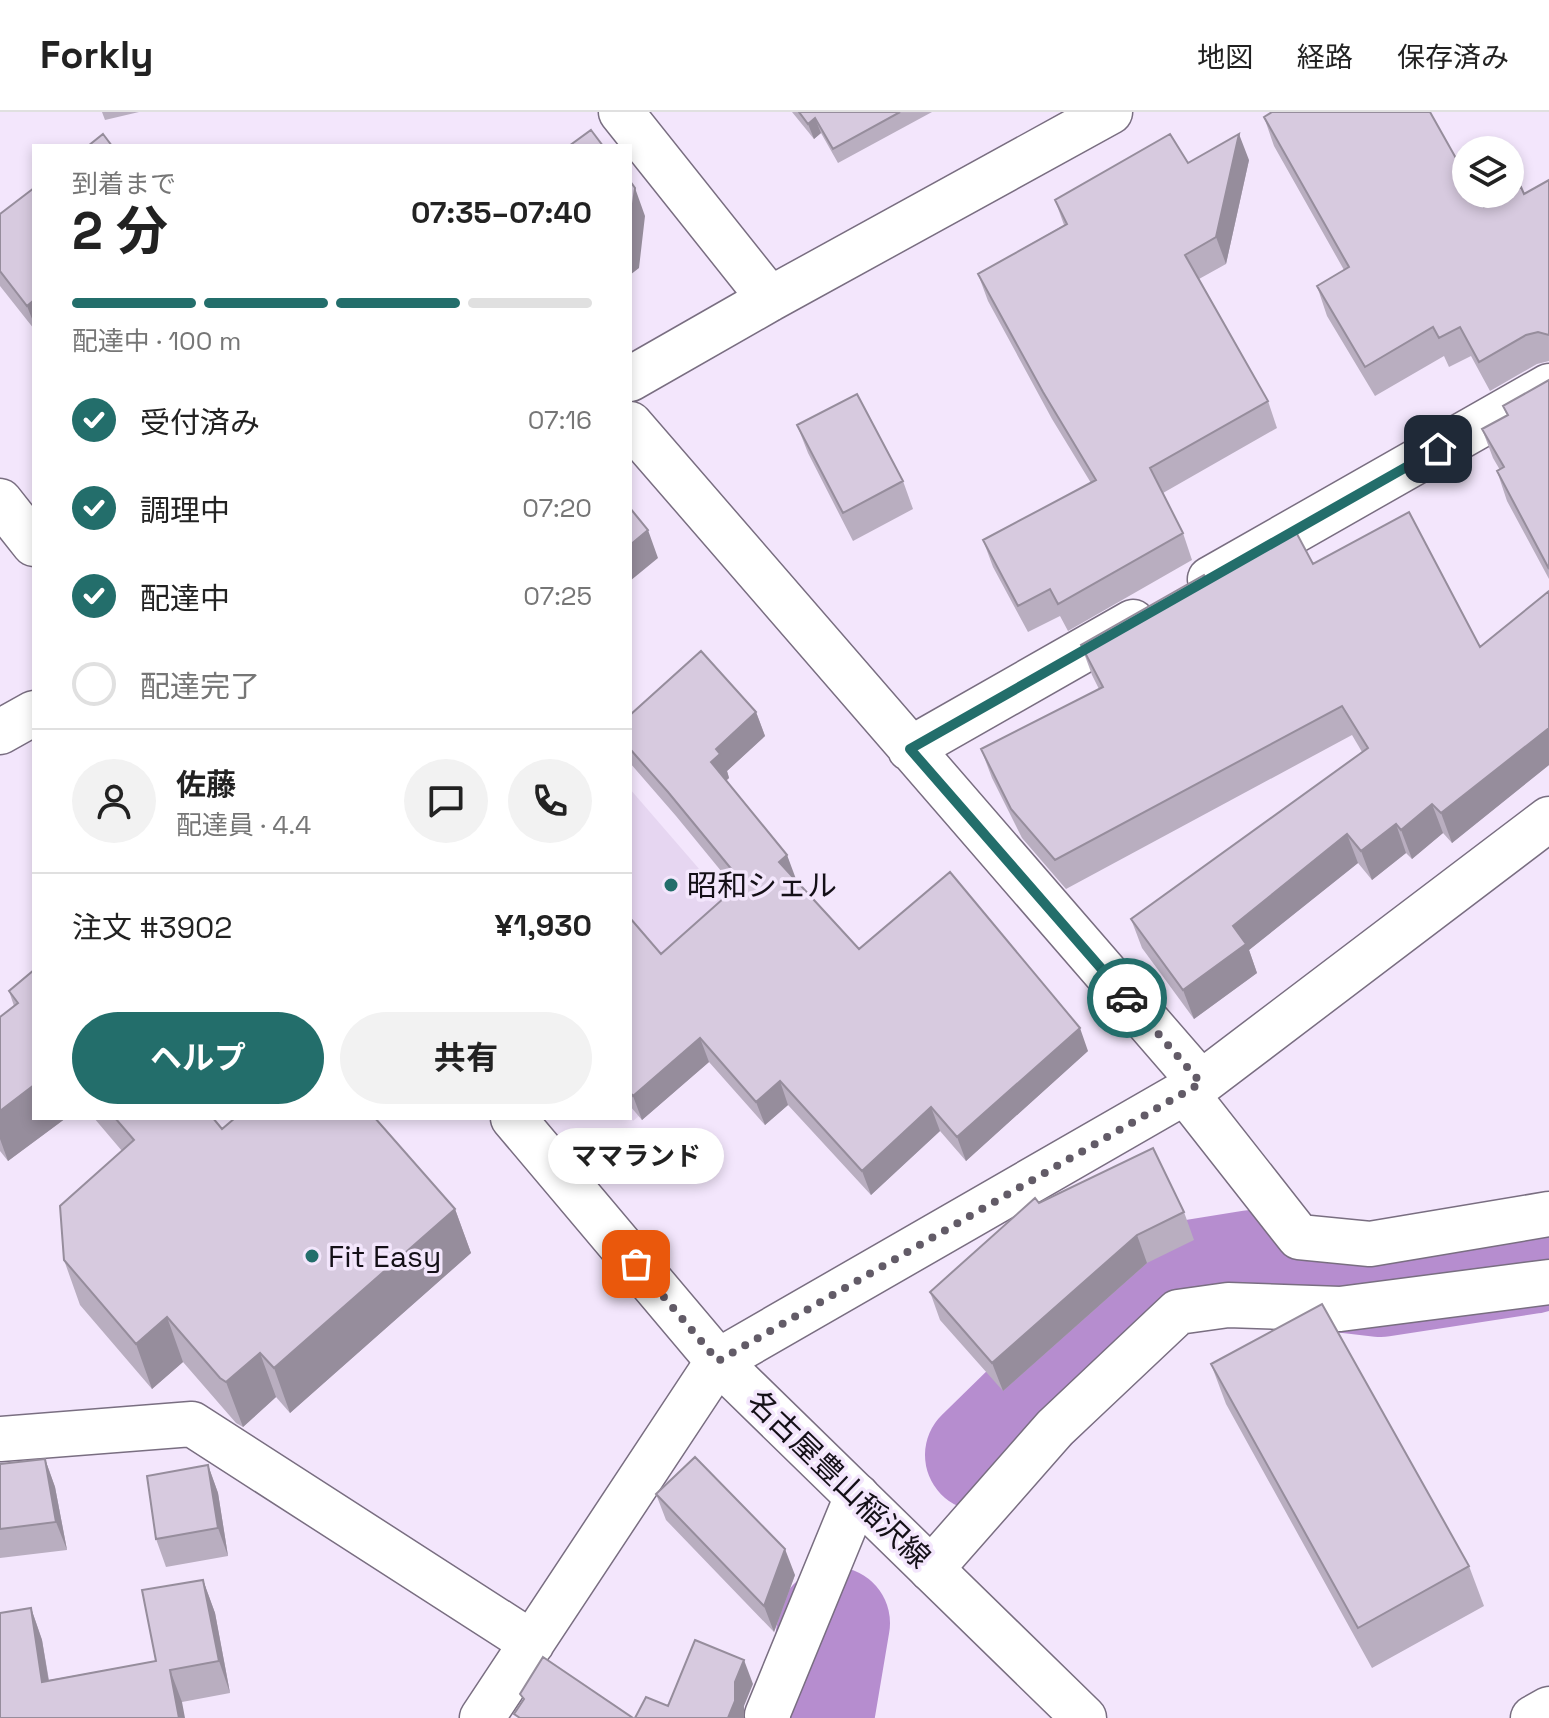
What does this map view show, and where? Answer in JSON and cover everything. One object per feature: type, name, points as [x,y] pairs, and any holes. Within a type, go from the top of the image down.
[{"type":"street","points":[[621,112],[770,299]]},
{"type":"street","points":[[632,378],[1110,112]]},
{"type":"street","points":[[910,749],[1549,386]]},
{"type":"street","points":[[632,426],[910,749],[1193,1087],[1299,1237],[1370,1244],[1549,1214]]},
{"type":"street","points":[[0,501],[32,541]]},
{"type":"street","points":[[0,732],[32,714]]},
{"type":"street","points":[[485,1717],[718,1361],[1193,1087],[1549,819]]},
{"type":"street","name":"名古屋豊山稲沢線","points":[[515,1120],[718,1361],[1084,1718]]},
{"type":"street","points":[[931,1569],[1055,1428],[1178,1312],[1228,1305],[1340,1309],[1549,1282]]},
{"type":"street","points":[[0,1439],[192,1424],[532,1643]]},
{"type":"street","points":[[768,1718],[857,1496]]},
{"type":"street","points":[[1533,1718],[1549,1709]]},
{"type":"shaded area","name":"昭和シェル","points":[[632,791],[796,981],[632,1120]]},
{"type":"building","points":[[799,112],[900,112],[833,149],[815,118],[808,124]]},
{"type":"building","points":[[1272,112],[1430,112],[1452,151],[1452,208],[1524,208],[1524,194],[1549,180],[1549,335],[1538,332],[1526,335],[1479,362],[1460,327],[1439,338],[1433,327],[1365,367],[1317,286],[1349,267],[1264,117]]},
{"type":"building","points":[[591,130],[602,144],[572,144]]},
{"type":"building","points":[[103,134],[110,144],[90,144]]},
{"type":"building","points":[[1170,134],[1188,163],[1239,134],[1216,237],[1185,255],[1268,401],[1150,468],[1183,533],[1058,604],[1050,589],[1018,606],[983,540],[1096,480],[978,274],[1067,224],[1055,200]]},
{"type":"building","points":[[632,184],[635,188],[632,211]]},
{"type":"building","points":[[32,190],[32,302],[27,306],[0,271],[0,214]]},
{"type":"building","points":[[1549,380],[1549,569],[1497,471],[1504,467],[1482,429],[1508,415],[1503,406]]},
{"type":"building","points":[[857,394],[903,481],[843,513],[797,425]]},
{"type":"building","points":[[632,510],[648,530],[632,543]]},
{"type":"building","points":[[1409,512],[1480,647],[1549,591],[1549,728],[1441,813],[1432,804],[1401,830],[1396,824],[1361,851],[1347,834],[1233,926],[1246,944],[1183,990],[1131,919],[1368,748],[1342,706],[1055,860],[1011,809],[981,749],[1103,687],[1081,645],[1204,575],[1206,578],[1296,532],[1313,564]]},
{"type":"building","points":[[701,651],[756,712],[716,749],[720,754],[711,762],[787,855],[779,862],[859,949],[950,872],[1080,1028],[957,1137],[931,1107],[862,1171],[780,1081],[756,1102],[700,1038],[633,1096],[632,920],[661,954],[742,882],[632,751],[632,713]]},
{"type":"building","points":[[32,972],[32,1087],[0,1111],[0,1017],[18,1003],[9,991]]},
{"type":"building","points":[[117,1120],[215,1120],[222,1129],[233,1120],[377,1120],[455,1209],[274,1368],[260,1353],[226,1382],[167,1317],[136,1344],[64,1260],[60,1206],[134,1140]]},
{"type":"building","points":[[1153,1148],[1184,1212],[1137,1235],[992,1363],[930,1292],[1035,1198],[1039,1203]]},
{"type":"building","points":[[1322,1304],[1469,1566],[1358,1628],[1211,1364]]},
{"type":"building","points":[[695,1457],[785,1549],[764,1606],[656,1494]]},
{"type":"building","points":[[45,1459],[56,1522],[0,1529],[0,1464]]},
{"type":"building","points":[[208,1465],[218,1528],[156,1539],[147,1476]]},
{"type":"building","points":[[203,1580],[219,1661],[170,1670],[179,1718],[0,1718],[0,1613],[31,1608],[42,1682],[156,1661],[142,1590]]},
{"type":"building","points":[[695,1640],[744,1660],[735,1682],[735,1701],[728,1718],[635,1718],[646,1697],[668,1706]]},
{"type":"building","points":[[543,1657],[633,1718],[520,1718],[514,1714],[524,1699],[520,1694]]},
{"type":"waterway","points":[[981,1455],[1159,1281],[1252,1266],[1381,1281],[1549,1253]]},
{"type":"waterway","points":[[818,1718],[834,1623]]},
{"type":"way so far","points":[[636,1264],[718,1361],[1201,1083],[1127,998]]},
{"type":"place","name":"昭和シェル","points":[[671,885]]},
{"type":"place","name":"Fit Easy","points":[[312,1256]]},
{"type":"place","name":"ママランド","points":[[636,1264]]},
{"type":"route","points":[[1127,998],[910,749],[1438,449]]}]
